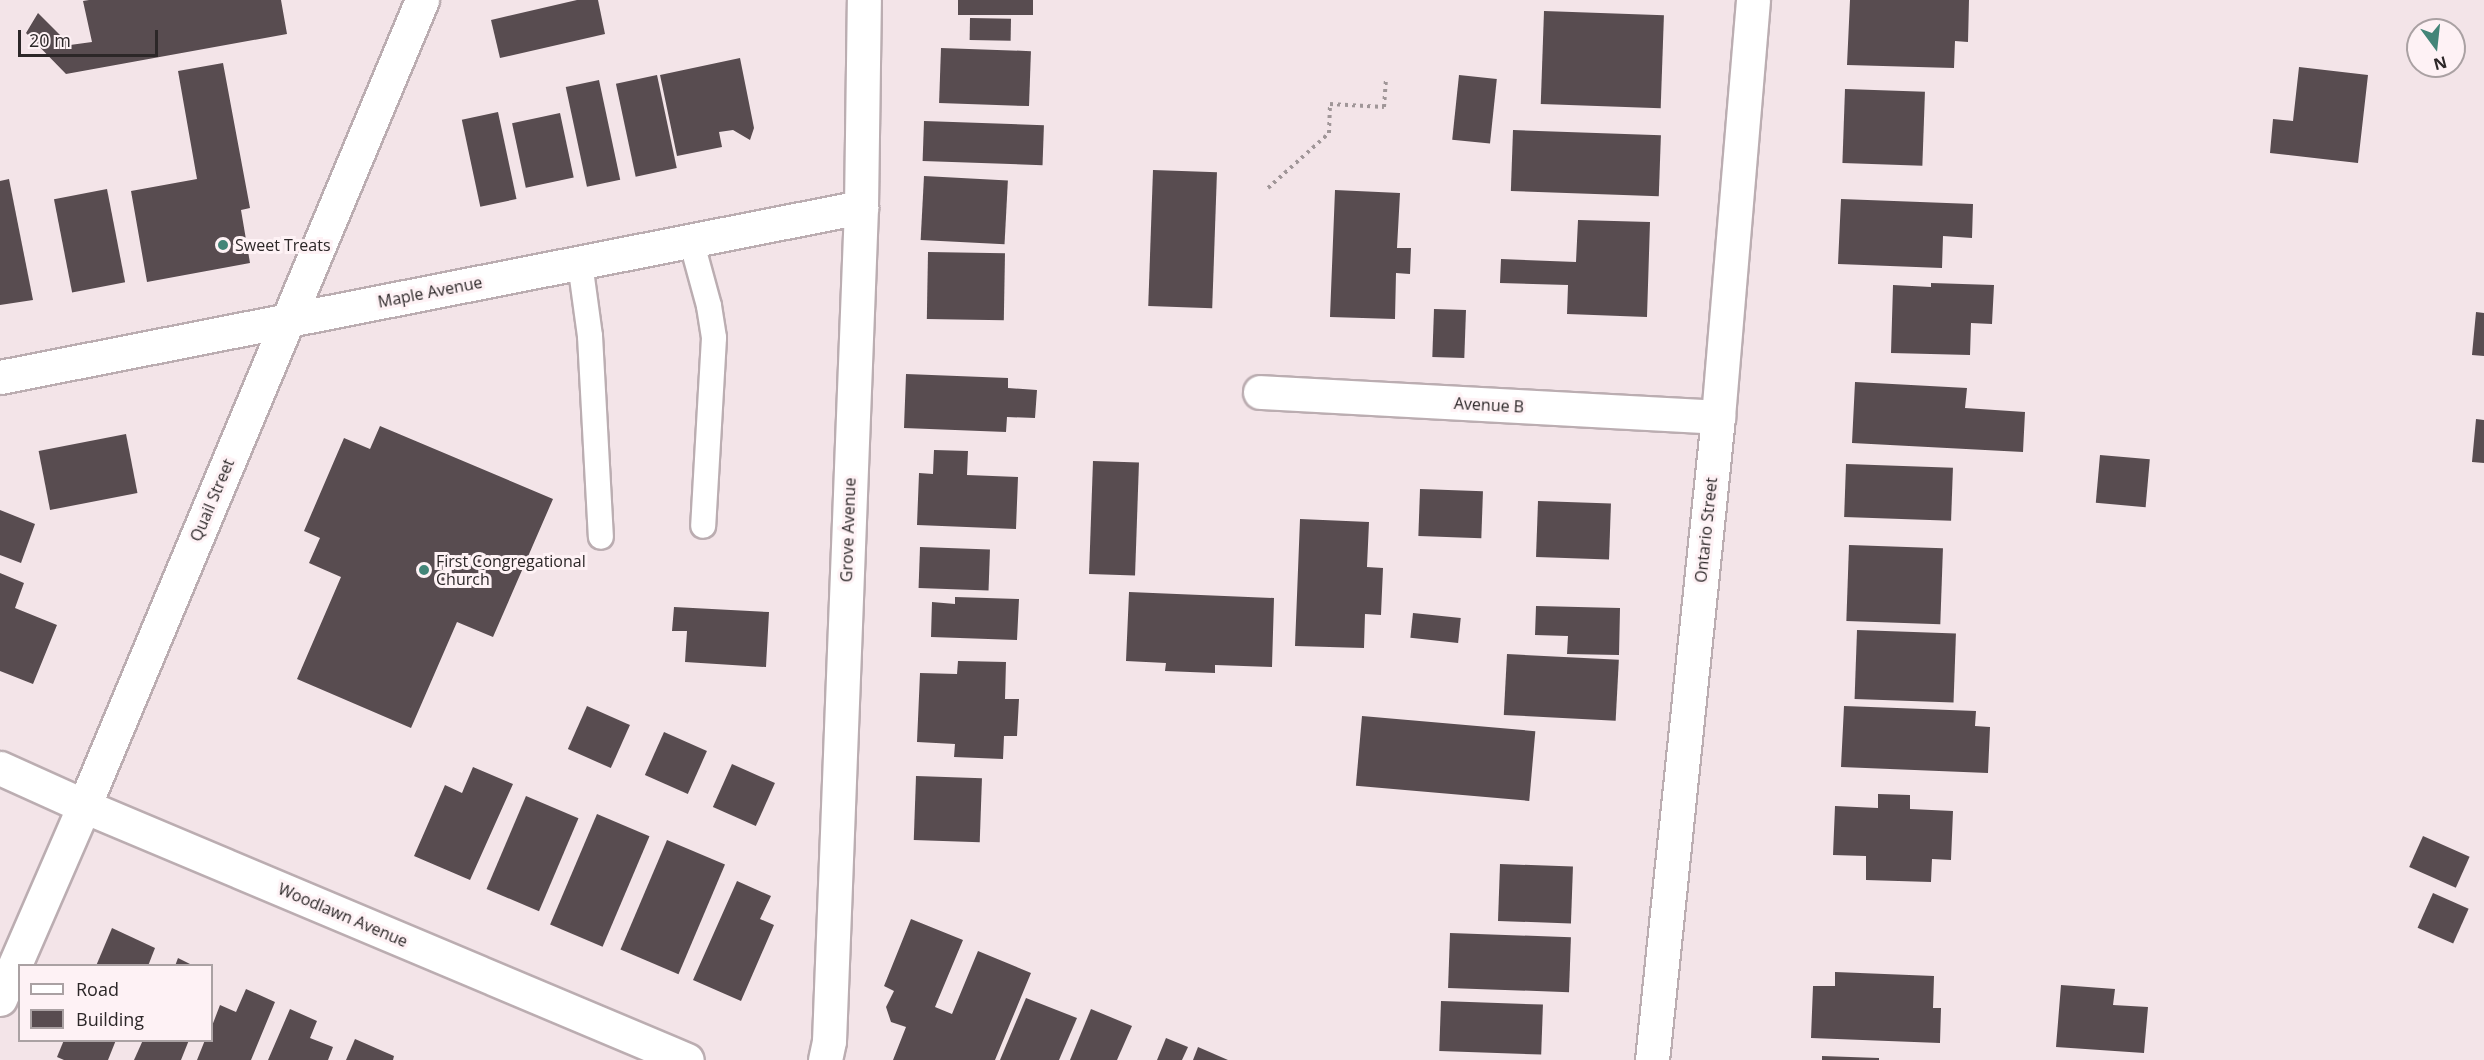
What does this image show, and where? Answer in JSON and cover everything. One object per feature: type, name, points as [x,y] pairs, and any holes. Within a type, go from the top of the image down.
[{"type":"street","name":"Quail Street","points":[[0,999],[84,806],[422,0]]},
{"type":"street","name":"Grove Avenue","points":[[825,1060],[829,1041],[861,207],[864,0]]},
{"type":"street","name":"Ontario Street","points":[[1652,1060],[1718,417],[1754,0]]},
{"type":"street","name":"Maple Avenue","points":[[0,377],[861,207]]},
{"type":"street","name":"Avenue B","points":[[1260,393],[1718,417]]},
{"type":"street","name":"Woodlawn Avenue","points":[[0,768],[84,806],[687,1060]]},
{"type":"lane","points":[[692,240],[709,306],[714,338],[703,525]]},
{"type":"lane","points":[[580,263],[590,336],[601,537]]},
{"type":"path","points":[[1268,188],[1329,133],[1330,104],[1384,107],[1386,77]]},
{"type":"building","points":[[281,0],[287,34],[66,74],[26,33],[38,13],[70,45],[92,42],[83,1]]},
{"type":"building","points":[[577,0],[598,0],[605,34],[500,58],[491,20]]},
{"type":"building","points":[[958,0],[1033,0],[1033,15],[958,15]]},
{"type":"building","points":[[1850,0],[1969,0],[1968,42],[1955,41],[1954,68],[1847,65]]},
{"type":"building","points":[[1544,11],[1664,15],[1661,108],[1541,104]]},
{"type":"building","points":[[970,18],[1011,19],[1011,41],[970,40]]},
{"type":"building","points":[[941,48],[1031,51],[1029,106],[939,103]]},
{"type":"building","points":[[740,58],[754,128],[750,140],[733,130],[719,132],[722,147],[677,156],[660,75]]},
{"type":"building","points":[[223,63],[250,208],[241,210],[250,263],[147,282],[131,191],[197,179],[178,71]]},
{"type":"building","points":[[2299,67],[2368,75],[2358,163],[2270,153],[2273,119],[2293,121]]},
{"type":"building","points":[[657,75],[677,168],[636,177],[616,84]]},
{"type":"building","points":[[1459,75],[1497,79],[1490,144],[1452,140]]},
{"type":"building","points":[[599,80],[620,180],[587,187],[566,87]]},
{"type":"building","points":[[1845,89],[1925,92],[1922,166],[1842,163]]},
{"type":"building","points":[[498,112],[517,199],[480,207],[462,120]]},
{"type":"building","points":[[560,113],[574,178],[526,188],[512,123]]},
{"type":"building","points":[[924,121],[1044,125],[1043,165],[923,161]]},
{"type":"building","points":[[1513,130],[1661,135],[1659,196],[1511,191]]},
{"type":"building","points":[[1153,170],[1217,172],[1212,308],[1148,306]]},
{"type":"building","points":[[924,176],[1008,180],[1005,244],[921,240]]},
{"type":"building","points":[[9,179],[33,300],[0,305],[0,181]]},
{"type":"building","points":[[107,189],[125,282],[72,293],[54,199]]},
{"type":"building","points":[[1335,190],[1400,193],[1397,248],[1411,248],[1410,274],[1396,273],[1395,319],[1330,317]]},
{"type":"building","points":[[1841,199],[1973,204],[1972,238],[1943,236],[1942,268],[1838,264]]},
{"type":"building","points":[[1578,220],[1650,222],[1647,317],[1567,314],[1568,285],[1500,283],[1501,259],[1576,262]]},
{"type":"building","points":[[928,252],[1005,253],[1004,320],[927,319]]},
{"type":"building","points":[[1931,283],[1994,285],[1992,324],[1971,323],[1970,355],[1891,353],[1893,285],[1931,287]]},
{"type":"building","points":[[1434,309],[1466,310],[1464,358],[1432,357]]},
{"type":"building","points":[[2476,312],[2484,313],[2484,356],[2472,355]]},
{"type":"building","points":[[906,374],[1008,378],[1008,388],[1037,390],[1035,418],[1007,417],[1006,432],[904,428]]},
{"type":"building","points":[[1855,382],[1967,388],[1965,408],[2025,412],[2023,452],[1852,443]]},
{"type":"building","points":[[2476,419],[2484,420],[2484,463],[2472,462]]},
{"type":"building","name":"First Congregational Church","points":[[380,426],[553,499],[493,637],[457,622],[411,728],[297,679],[341,577],[309,563],[320,538],[304,531],[344,438],[370,449]]},
{"type":"building","points":[[126,434],[137,493],[50,510],[39,451]]},
{"type":"building","points":[[934,450],[968,451],[967,475],[1018,477],[1016,529],[917,525],[919,473],[933,474]]},
{"type":"building","points":[[2100,455],[2150,459],[2146,507],[2096,503]]},
{"type":"building","points":[[1093,461],[1139,463],[1135,576],[1089,574]]},
{"type":"building","points":[[1846,464],[1953,468],[1951,521],[1844,517]]},
{"type":"building","points":[[1420,489],[1483,491],[1481,538],[1418,536]]},
{"type":"building","points":[[1538,501],[1611,504],[1609,560],[1536,557]]},
{"type":"building","points":[[0,510],[35,524],[21,563],[0,555]]},
{"type":"building","points":[[1300,519],[1369,522],[1367,567],[1383,568],[1381,615],[1365,614],[1364,648],[1295,646]]},
{"type":"building","points":[[1849,545],[1943,548],[1940,624],[1846,621]]},
{"type":"building","points":[[920,547],[990,549],[989,590],[919,588]]},
{"type":"building","points":[[0,573],[24,583],[15,608],[57,625],[33,684],[0,671]]},
{"type":"building","points":[[1129,592],[1274,598],[1272,667],[1215,665],[1215,673],[1165,671],[1166,663],[1126,661]]},
{"type":"building","points":[[955,597],[1019,599],[1017,640],[931,637],[932,602],[955,604]]},
{"type":"building","points":[[1536,606],[1620,608],[1619,655],[1567,654],[1568,636],[1535,635]]},
{"type":"building","points":[[674,607],[769,612],[766,667],[685,662],[687,631],[672,631]]},
{"type":"building","points":[[1413,613],[1461,618],[1458,643],[1410,638]]},
{"type":"building","points":[[1857,630],[1956,633],[1954,702],[1855,699]]},
{"type":"building","points":[[1507,654],[1619,660],[1616,721],[1504,715]]},
{"type":"building","points":[[958,661],[1006,662],[1005,699],[1019,699],[1017,736],[1004,736],[1003,759],[954,757],[955,744],[917,742],[920,673],[957,674]]},
{"type":"building","points":[[587,706],[630,725],[611,768],[568,749]]},
{"type":"building","points":[[1844,706],[1976,711],[1975,726],[1990,727],[1988,773],[1841,767]]},
{"type":"building","points":[[1362,716],[1535,731],[1529,801],[1356,786]]},
{"type":"building","points":[[664,732],[707,751],[688,794],[645,775]]},
{"type":"building","points":[[732,764],[775,783],[756,826],[713,807]]},
{"type":"building","points":[[473,767],[513,784],[470,880],[414,856],[445,785],[462,793]]},
{"type":"building","points":[[916,776],[982,778],[980,842],[914,840]]},
{"type":"building","points":[[1878,794],[1910,795],[1910,809],[1953,811],[1951,860],[1932,859],[1931,882],[1866,880],[1866,856],[1833,855],[1835,806],[1878,808]]},
{"type":"building","points":[[526,796],[578,818],[539,911],[487,889]]},
{"type":"building","points":[[597,814],[649,836],[603,947],[550,924]]},
{"type":"building","points":[[2423,836],[2470,857],[2456,888],[2409,867]]},
{"type":"building","points":[[667,840],[725,865],[678,974],[621,950]]},
{"type":"building","points":[[1500,864],[1573,867],[1571,924],[1498,921]]},
{"type":"building","points":[[737,881],[771,896],[760,919],[774,925],[741,1001],[693,980]]},
{"type":"building","points":[[2433,893],[2469,909],[2453,944],[2418,928]]},
{"type":"building","points":[[911,919],[963,940],[935,1007],[952,1014],[978,951],[1031,973],[995,1060],[893,1060],[906,1027],[891,1022],[886,1007],[894,991],[884,986]]},
{"type":"building","points":[[112,928],[155,948],[149,964],[97,964]]},
{"type":"building","points":[[1450,933],[1571,937],[1569,992],[1448,988]]},
{"type":"building","points":[[178,958],[190,964],[176,964]]},
{"type":"building","points":[[1835,972],[1934,976],[1933,1008],[1941,1008],[1940,1043],[1811,1038],[1813,986],[1835,986]]},
{"type":"building","points":[[2061,985],[2115,989],[2113,1005],[2148,1007],[2144,1053],[2056,1047]]},
{"type":"building","points":[[246,989],[275,1002],[251,1060],[197,1060],[204,1042],[213,1042],[213,1023],[220,1005],[236,1012]]},
{"type":"building","points":[[1026,998],[1077,1018],[1059,1060],[1000,1060]]},
{"type":"building","points":[[1441,1001],[1543,1005],[1541,1055],[1439,1051]]},
{"type":"building","points":[[290,1009],[317,1021],[310,1038],[333,1047],[328,1060],[268,1060]]},
{"type":"building","points":[[1091,1009],[1132,1026],[1117,1060],[1070,1060]]},
{"type":"building","points":[[1166,1038],[1188,1047],[1182,1060],[1157,1060]]},
{"type":"building","points":[[355,1039],[394,1056],[393,1060],[346,1060]]},
{"type":"building","points":[[63,1042],[115,1042],[108,1060],[64,1060],[57,1057]]},
{"type":"building","points":[[142,1042],[188,1042],[181,1060],[134,1060]]},
{"type":"building","points":[[1198,1047],[1228,1060],[1193,1060]]},
{"type":"building","points":[[1822,1056],[1879,1058],[1879,1060],[1822,1060]]},
{"type":"place","name":"Sweet Treats","points":[[223,245]]},
{"type":"place","name":"First Congregational Church","points":[[424,570]]}]
